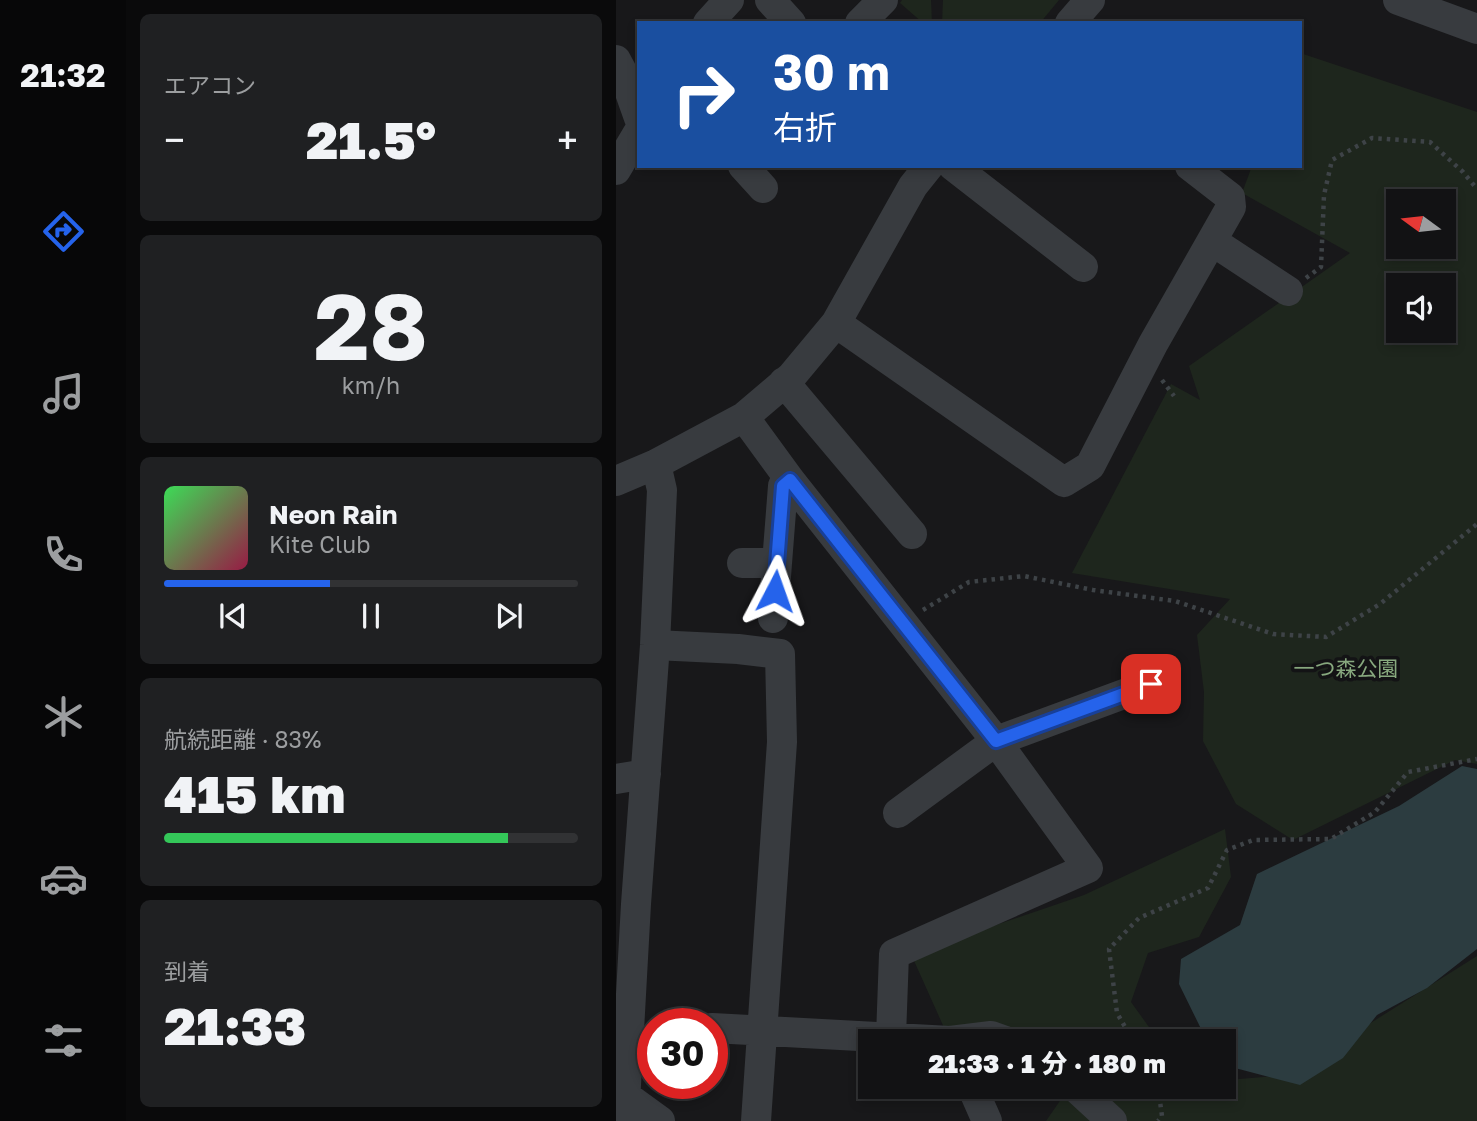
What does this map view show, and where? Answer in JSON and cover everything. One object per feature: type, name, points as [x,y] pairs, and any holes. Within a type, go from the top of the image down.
[{"type":"street","points":[[710,21],[729,0]]},
{"type":"street","points":[[770,0],[789,21]]},
{"type":"street","points":[[862,21],[883,0]]},
{"type":"street","points":[[1072,21],[1090,0]]},
{"type":"street","points":[[1398,0],[1477,29]]},
{"type":"street","points":[[616,60],[637,112]]},
{"type":"street","points":[[616,170],[637,134]]},
{"type":"street","points":[[745,168],[763,188]]},
{"type":"street","points":[[616,481],[656,464],[744,417],[784,382],[836,323],[914,186],[928,168]]},
{"type":"street","points":[[956,168],[1083,267]]},
{"type":"street","points":[[836,323],[1063,482],[1090,466],[1153,344],[1231,207],[1230,197],[1193,168]]},
{"type":"street","points":[[1212,241],[1288,291]]},
{"type":"street","points":[[784,382],[912,534]]},
{"type":"street","points":[[744,417],[790,480],[996,741],[1088,868],[894,954],[891,1029]]},
{"type":"street","points":[[656,464],[662,490],[655,645],[646,774],[626,904],[633,1023],[622,1102],[660,1121]]},
{"type":"street","points":[[773,618],[783,486],[790,480]]},
{"type":"street","points":[[742,563],[777,564]]},
{"type":"street","points":[[655,645],[780,654],[782,741],[756,1121]]},
{"type":"street","points":[[898,813],[996,741],[1151,684]]},
{"type":"street","points":[[616,779],[646,774]]},
{"type":"street","points":[[728,1029],[858,1036]]},
{"type":"street","points":[[977,1099],[987,1121]]},
{"type":"street","points":[[1088,1099],[1112,1121]]},
{"type":"path","points":[[1288,291],[1321,267],[1324,195],[1332,160],[1372,138],[1430,142],[1463,172],[1477,189]]},
{"type":"path","points":[[904,623],[969,582],[1024,576],[1093,590],[1175,601],[1273,634],[1326,637],[1380,604],[1477,524]]},
{"type":"path","points":[[1126,1029],[1117,1013],[1109,949],[1139,918],[1208,888],[1227,850],[1253,840],[1331,839],[1375,812],[1408,772],[1477,758]]},
{"type":"path","points":[[1158,1121],[1162,1116],[1160,1099]]},
{"type":"green space","points":[[902,0],[931,0],[932,21],[921,21],[900,3]]},
{"type":"green space","points":[[943,0],[1059,0],[1042,21],[942,21]]},
{"type":"green space","name":"一つ森公園","points":[[1302,54],[1477,112],[1477,764],[1455,760],[1293,840],[1236,804],[1203,741],[1204,692],[1197,635],[1230,599],[1072,573],[1171,384],[1200,400],[1189,366],[1350,253],[1242,193],[1251,168],[1302,168]]},
{"type":"green space","points":[[1225,829],[1231,877],[1199,937],[1148,953],[1131,1002],[1150,1029],[945,1029],[911,954],[1084,895]]},
{"type":"green space","points":[[1477,956],[1477,1121],[1046,1121],[1061,1099],[1236,1099],[1236,1079],[1288,1075]]},
{"type":"shaded area","points":[[1462,766],[1477,769],[1477,949],[1427,988],[1377,1015],[1343,1058],[1300,1085],[1236,1068],[1236,1029],[1201,1029],[1179,984],[1181,959],[1240,925],[1257,874],[1399,806]]},
{"type":"route","points":[[775,591],[783,486],[790,480],[996,741],[1151,684]]}]
